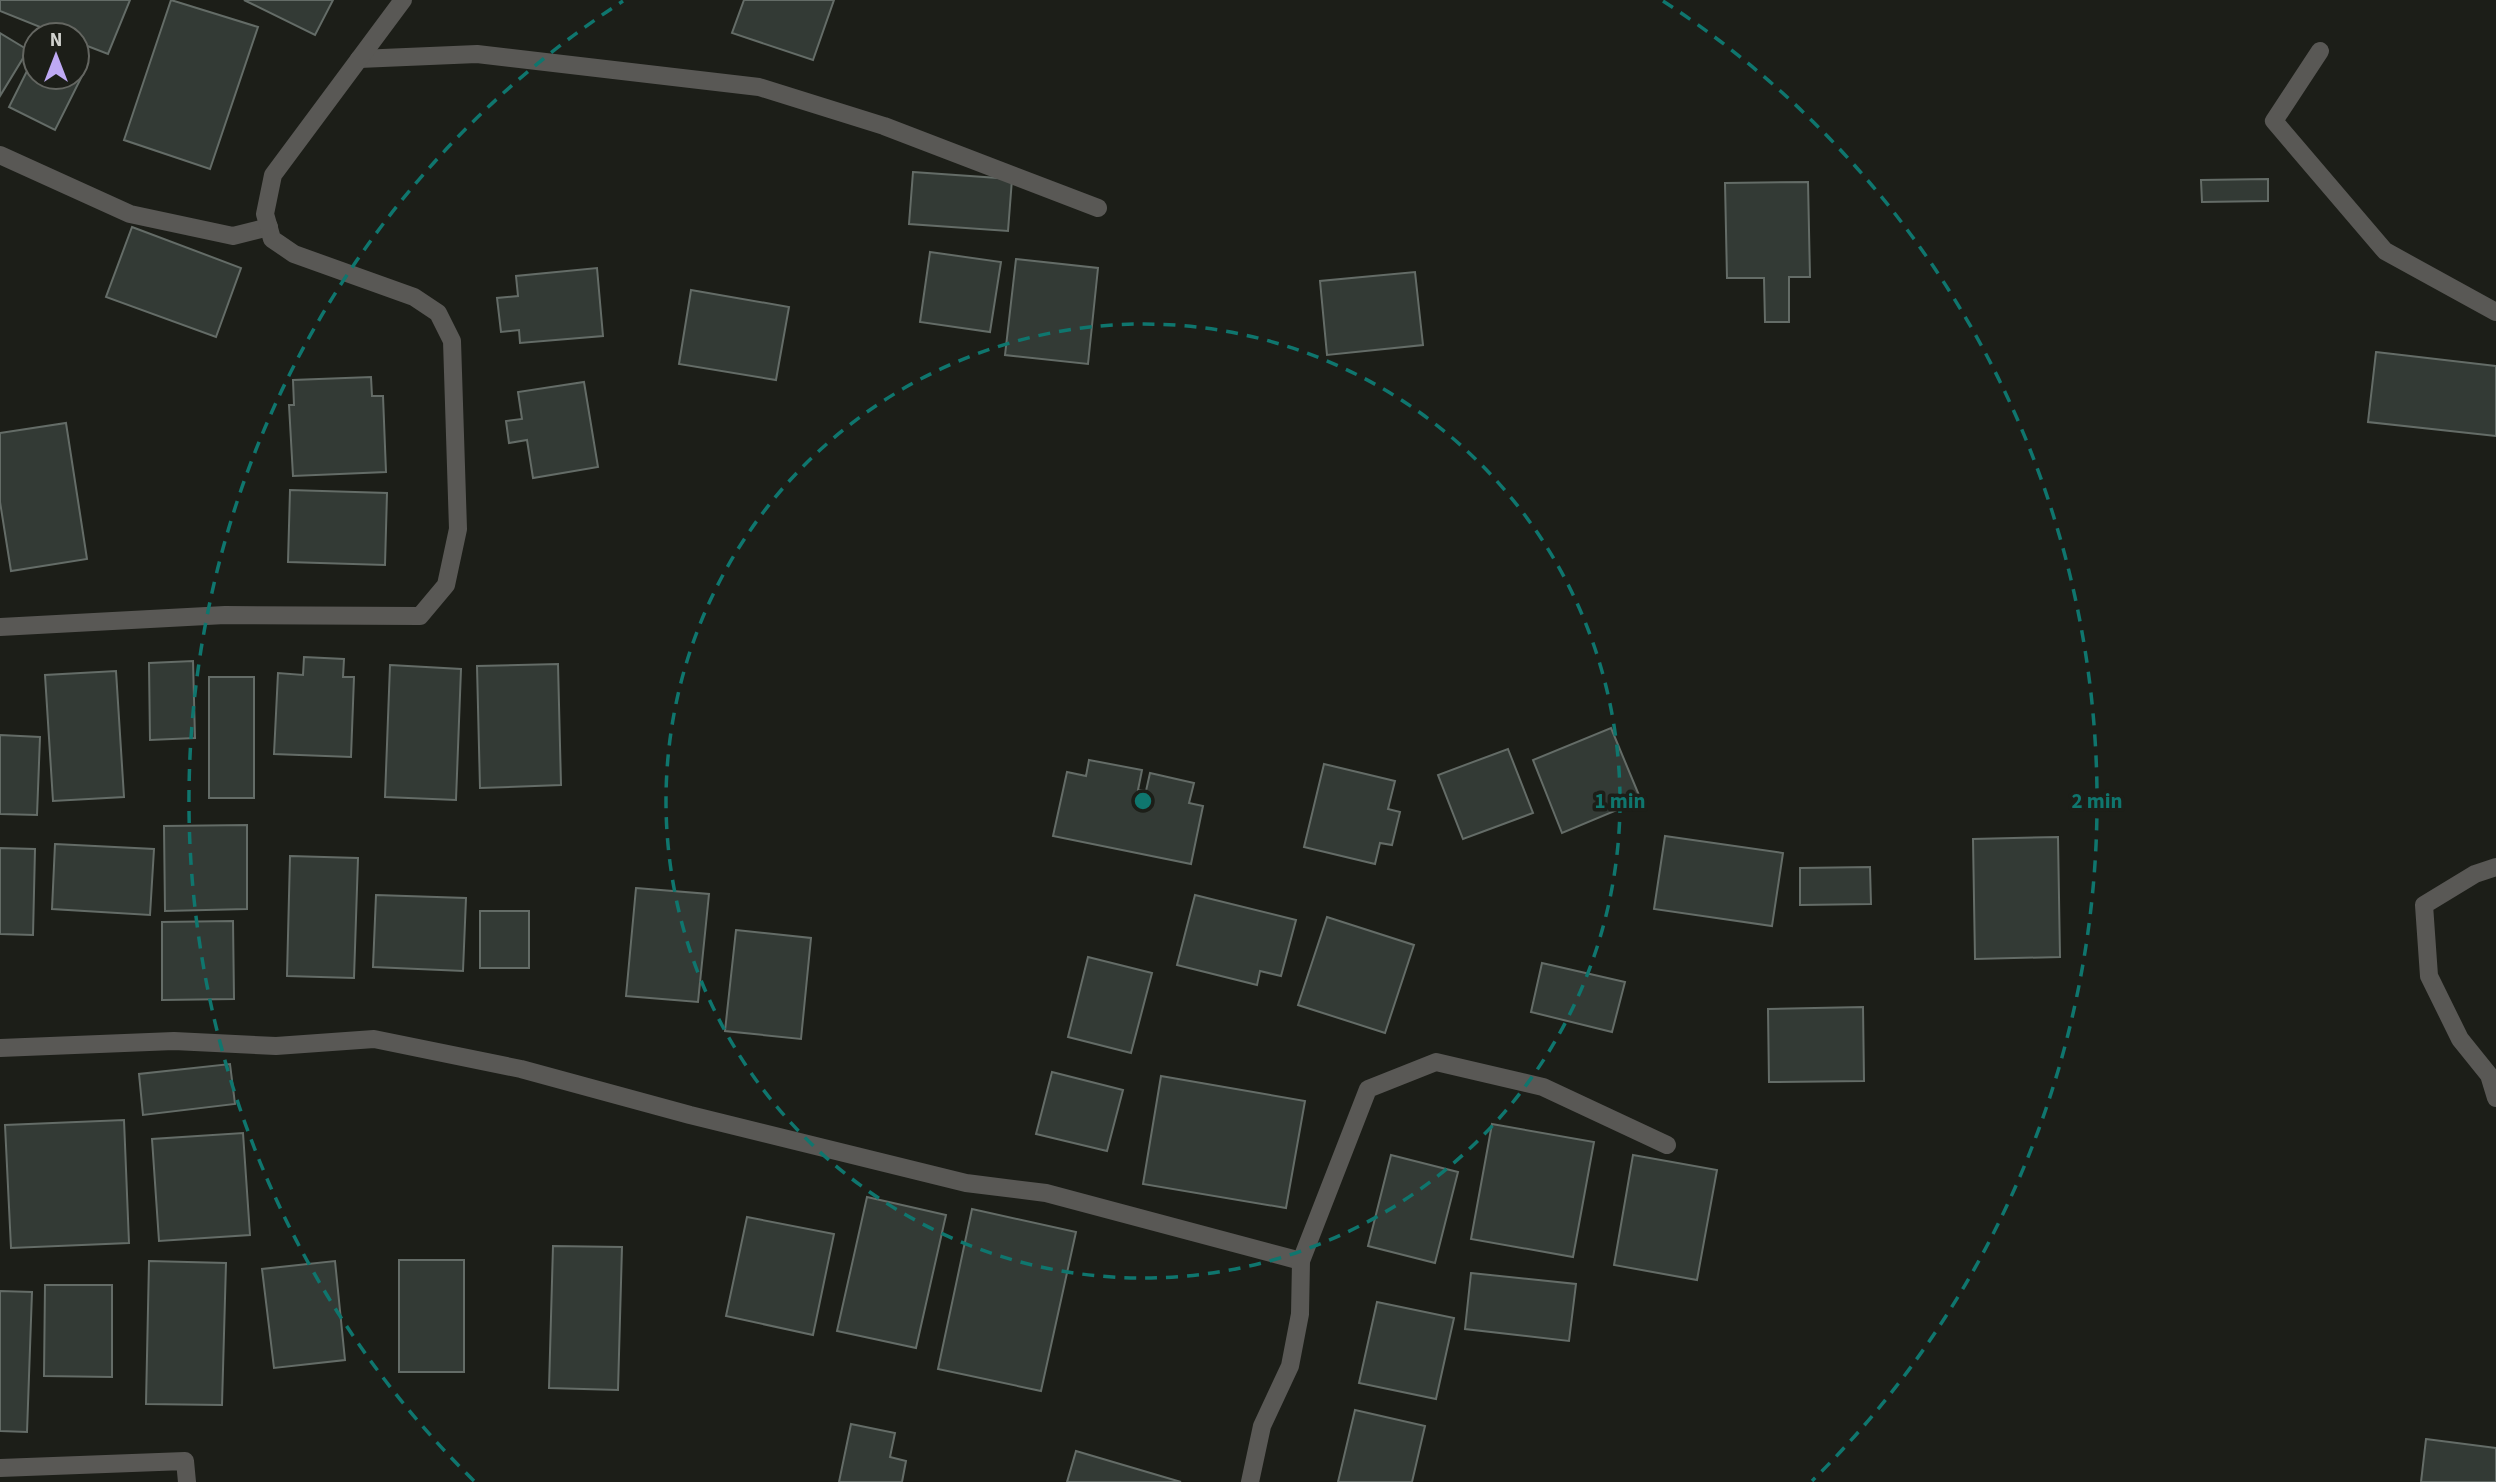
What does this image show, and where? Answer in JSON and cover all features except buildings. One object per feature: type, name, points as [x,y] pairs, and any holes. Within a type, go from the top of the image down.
[{"type":"street","points":[[0,627],[225,615],[420,616],[446,586],[458,529],[452,341],[443,322],[438,313],[414,297],[294,254],[272,239],[265,214],[273,175],[403,0]]},
{"type":"street","points":[[2320,51],[2274,121],[2385,251],[2496,312]]},
{"type":"street","points":[[359,59],[477,54],[759,87],[884,126],[1098,208]]},
{"type":"street","points":[[0,155],[130,214],[233,236],[269,227]]},
{"type":"street","points":[[2496,867],[2475,874],[2424,905],[2429,976],[2460,1039],[2489,1076],[2496,1098]]},
{"type":"street","points":[[0,1048],[174,1041],[275,1046],[374,1039],[521,1069],[690,1115],[966,1183],[1046,1193],[1301,1261]]},
{"type":"street","points":[[1250,1482],[1262,1426],[1290,1366],[1300,1314],[1301,1261],[1368,1089],[1436,1062],[1543,1087],[1667,1145]]},
{"type":"street","points":[[0,1468],[185,1461],[187,1482]]}]
